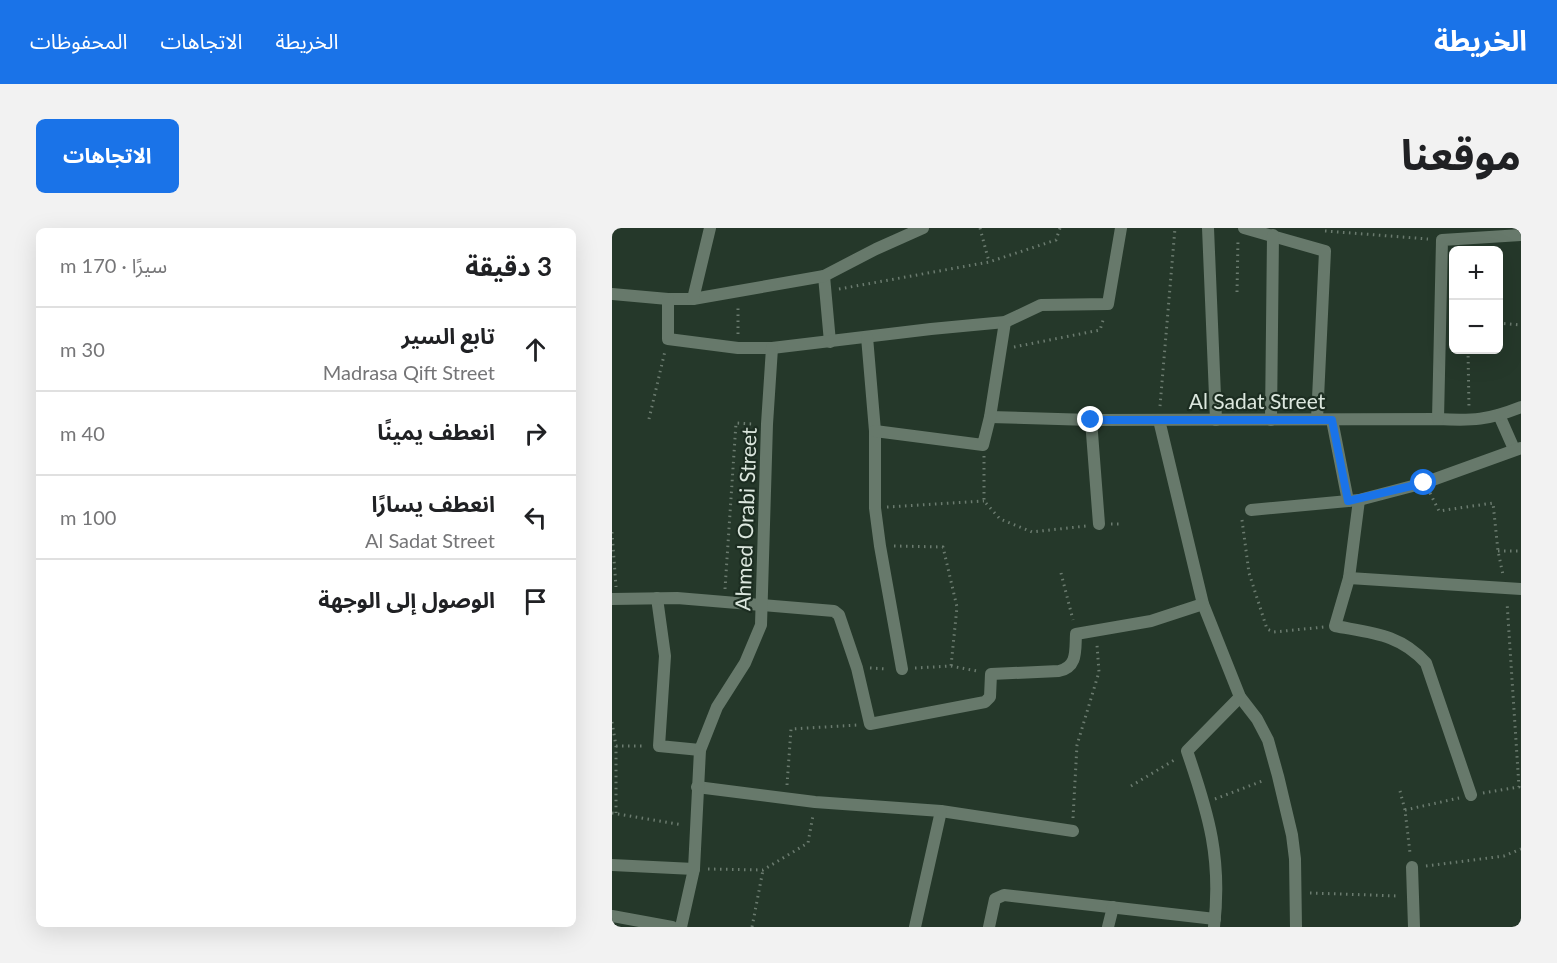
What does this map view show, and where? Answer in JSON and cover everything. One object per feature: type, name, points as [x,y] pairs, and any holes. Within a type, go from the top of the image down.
[{"type":"street","points":[[612,294],[693,299],[824,276],[923,228]]},
{"type":"street","points":[[668,299],[668,339],[738,348],[772,348],[1005,322],[1041,305],[1108,304],[1121,228]]},
{"type":"street","points":[[1208,228],[1215,420]]},
{"type":"street","points":[[693,299],[713,229]]},
{"type":"street","points":[[1241,233],[1273,236],[1324,251],[1317,419]]},
{"type":"street","points":[[1438,419],[1442,240],[1521,235]]},
{"type":"street","points":[[1271,420],[1273,236]]},
{"type":"street","points":[[824,276],[830,342]]},
{"type":"street","points":[[875,431],[983,446],[990,417],[1005,322]]},
{"type":"street","points":[[867,337],[875,431],[875,508],[902,669]]},
{"type":"street","name":"Ahmed Orabi Street","points":[[681,927],[694,869],[700,750],[717,707],[745,663],[761,625],[766,424],[772,348]]},
{"type":"street","name":"Al Sadat Street","points":[[990,417],[1091,420],[1438,419],[1469,421],[1499,415],[1521,407]]},
{"type":"street","points":[[1251,510],[1354,501],[1424,483],[1518,448],[1499,415]]},
{"type":"street","points":[[1091,420],[1099,524]]},
{"type":"street","points":[[1159,420],[1203,604],[1240,697],[1257,719],[1268,740],[1278,776],[1292,835],[1296,927]]},
{"type":"street","points":[[1332,420],[1354,501],[1349,578],[1335,626],[1390,637],[1415,650],[1426,663],[1471,795]]},
{"type":"street","points":[[1349,578],[1521,589]]},
{"type":"street","points":[[657,598],[665,656],[659,746],[700,750]]},
{"type":"street","points":[[615,599],[676,598],[837,612],[857,668],[870,724],[985,702],[990,697],[991,674],[1064,670],[1072,665],[1075,659],[1076,634],[1097,632],[1171,616],[1203,604]]},
{"type":"street","points":[[989,927],[994,902],[1000,896],[1113,907],[1214,923],[1215,849],[1205,803],[1187,751],[1240,697]]},
{"type":"street","points":[[697,787],[815,802],[941,811],[1073,831]]},
{"type":"street","points":[[915,927],[941,811]]},
{"type":"street","points":[[612,865],[694,869]]},
{"type":"street","points":[[1412,867],[1414,927]]},
{"type":"street","points":[[1108,927],[1113,907]]},
{"type":"street","points":[[612,916],[672,927]]},
{"type":"path","points":[[980,228],[989,262]]},
{"type":"path","points":[[825,292],[989,262],[1056,240],[1060,228]]},
{"type":"path","points":[[1159,420],[1175,228]]},
{"type":"path","points":[[1325,228],[1325,231],[1442,240]]},
{"type":"path","points":[[1237,292],[1241,233]]},
{"type":"path","points":[[738,292],[738,348]]},
{"type":"path","points":[[1001,350],[1100,330],[1108,304]]},
{"type":"path","points":[[1503,323],[1521,325]]},
{"type":"path","points":[[649,419],[668,339]]},
{"type":"path","points":[[1468,354],[1469,421]]},
{"type":"path","points":[[724,603],[736,423],[766,424]]},
{"type":"path","points":[[983,446],[984,501],[1000,519],[1032,532],[1099,524]]},
{"type":"path","points":[[1405,810],[1519,786],[1506,588],[1498,551],[1493,503],[1439,511],[1424,483]]},
{"type":"path","points":[[875,508],[984,501]]},
{"type":"path","points":[[1251,510],[1245,512],[1242,519],[1249,573],[1267,629],[1274,632],[1335,626]]},
{"type":"path","points":[[612,532],[615,599]]},
{"type":"path","points":[[880,546],[944,547],[957,607],[951,666]]},
{"type":"path","points":[[1498,551],[1521,550]]},
{"type":"path","points":[[1061,573],[1076,634]]},
{"type":"path","points":[[1073,831],[1077,745],[1099,672],[1097,632]]},
{"type":"path","points":[[857,668],[902,669],[951,666],[991,674]]},
{"type":"path","points":[[612,722],[616,746],[614,813],[696,827]]},
{"type":"path","points":[[786,798],[791,729],[870,724]]},
{"type":"path","points":[[616,746],[659,746]]},
{"type":"path","points":[[1131,786],[1187,751]]},
{"type":"path","points":[[1205,803],[1278,776]]},
{"type":"path","points":[[1400,791],[1405,810],[1412,867],[1504,856],[1521,849]]},
{"type":"path","points":[[694,869],[763,870],[808,843],[815,802]]},
{"type":"path","points":[[752,927],[763,870]]},
{"type":"path","points":[[1296,893],[1414,896]]},
{"type":"route","points":[[1091,420],[1332,420],[1348,501],[1424,483]]}]
